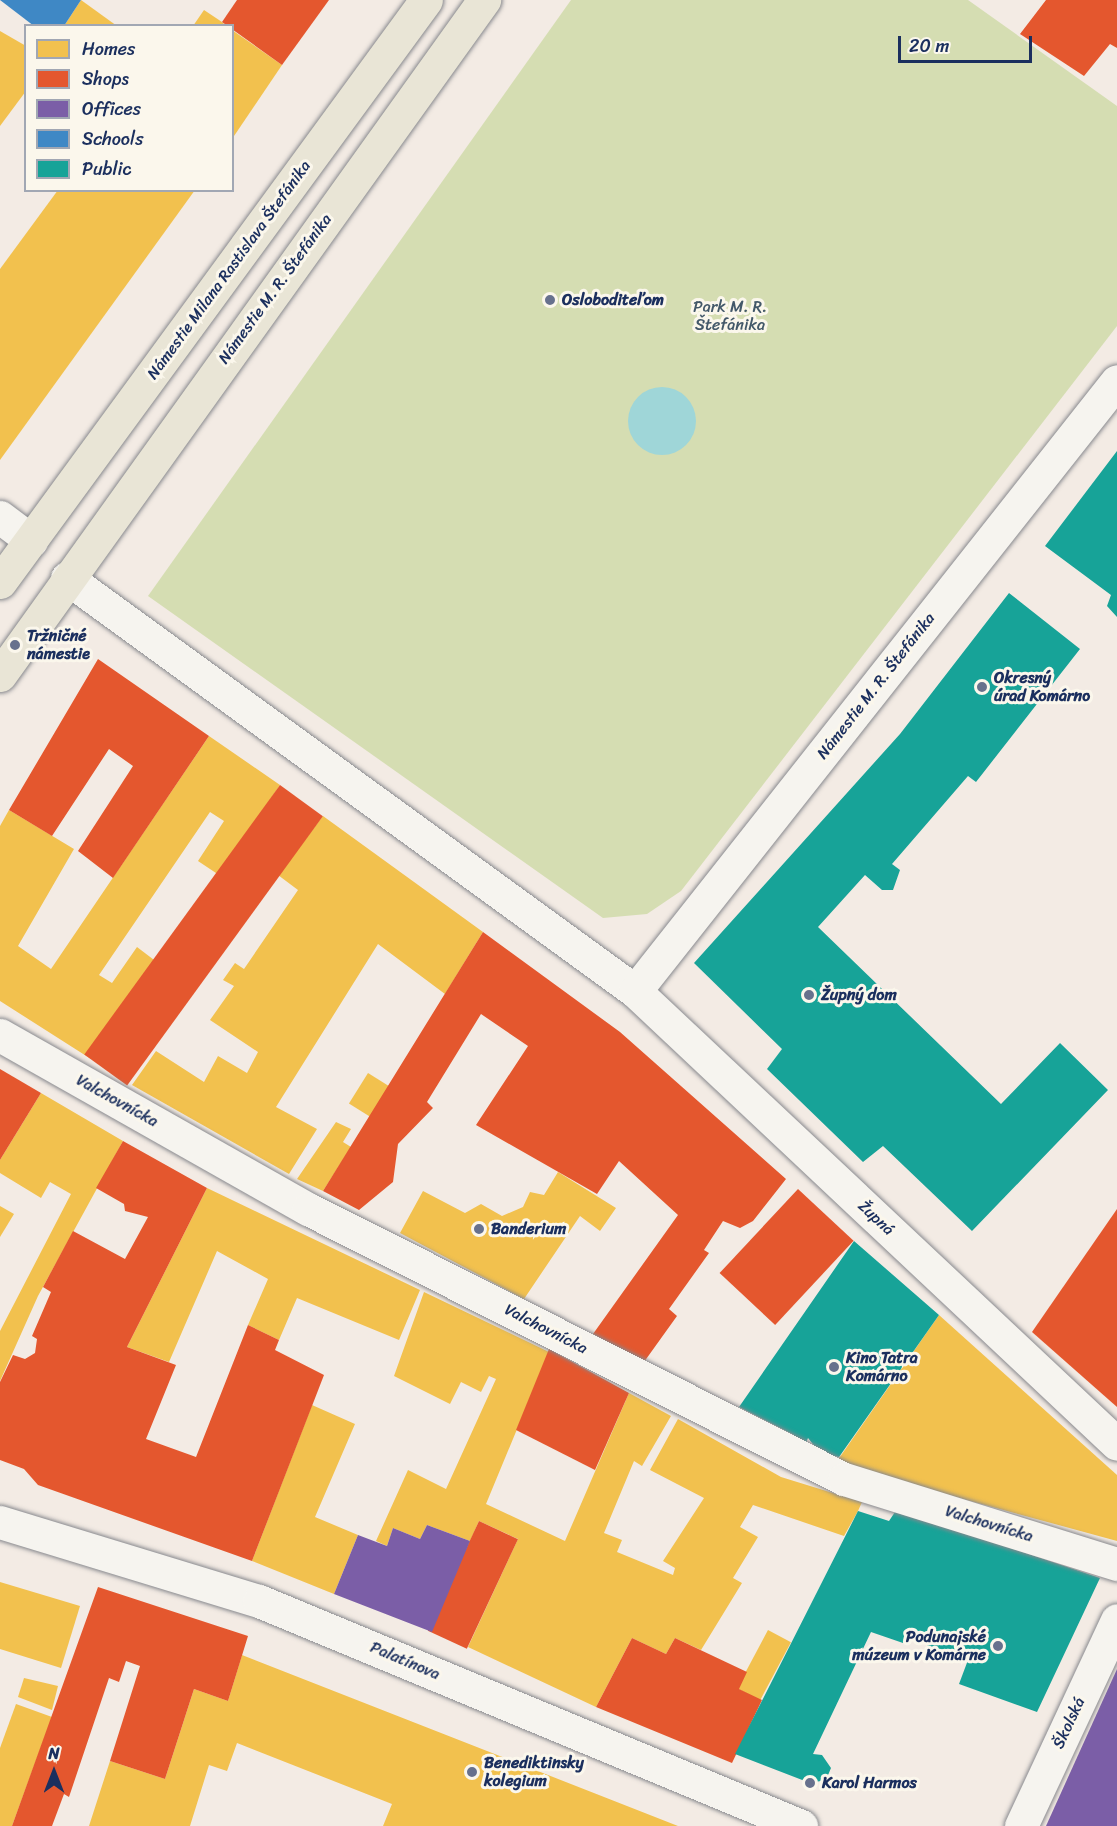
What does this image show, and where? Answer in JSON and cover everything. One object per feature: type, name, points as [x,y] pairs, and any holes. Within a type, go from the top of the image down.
[{"type":"main road","name":"Námestie Milana Rastislava Štefánika","points":[[30,540],[426,0]]},
{"type":"main road","name":"Námestie M. R. Štefánika","points":[[67,578],[484,0]]},
{"type":"main road","points":[[0,582],[30,540],[67,578],[0,675]]},
{"type":"street","name":"Námestie M. R. Štefánika","points":[[635,991],[1117,381]]},
{"type":"street","points":[[0,517],[30,540]]},
{"type":"street","name":"Župná","points":[[67,578],[635,991],[1117,1444]]},
{"type":"street","name":"Valchovnícka","points":[[0,1035],[308,1209],[844,1479],[1117,1564]]},
{"type":"street","name":"Palatínova","points":[[0,1522],[259,1600],[801,1826]]},
{"type":"street","name":"Školská","points":[[1021,1826],[1117,1620]]},
{"type":"green space","name":"Park M. R. Štefánika","points":[[571,0],[968,0],[1117,106],[1117,326],[681,891],[647,914],[603,918],[148,596]]},
{"type":"water","points":[[669,387],[681,393],[690,402],[696,414],[694,434],[686,445],[669,455],[655,455],[638,445],[630,434],[628,414],[638,397],[649,389]]},
{"type":"building: Homes","points":[[81,0],[114,24],[65,24]]},
{"type":"building: Homes","points":[[204,10],[224,24],[194,24]]},
{"type":"building: Homes","points":[[0,31],[24,45],[24,94],[0,126]]},
{"type":"building: Homes","points":[[234,31],[282,65],[234,136]]},
{"type":"building: Homes","points":[[57,192],[194,192],[0,460],[0,269]]},
{"type":"building: Homes","points":[[209,736],[280,785],[219,875],[198,861],[224,821],[210,812],[99,975],[112,983],[137,947],[158,963],[91,1059],[0,1001],[0,826],[9,810],[74,849],[18,946],[51,969]]},
{"type":"building: Homes","points":[[323,816],[483,932],[445,994],[378,944],[276,1107],[317,1129],[289,1174],[132,1085],[156,1051],[204,1082],[218,1056],[247,1073],[258,1052],[210,1020],[234,986],[223,980],[235,963],[244,969],[298,890],[278,875]]},
{"type":"building: Homes","points":[[368,1073],[389,1086],[370,1117],[349,1104]]},
{"type":"building: Homes","points":[[41,1093],[123,1141],[38,1296],[0,1381],[0,1331],[71,1194],[50,1182],[41,1198],[0,1173],[0,1160]]},
{"type":"building: Homes","points":[[336,1122],[351,1129],[343,1142],[351,1147],[323,1191],[297,1179]]},
{"type":"building: Homes","points":[[558,1172],[616,1208],[600,1231],[580,1216],[524,1299],[400,1233],[423,1191],[465,1213],[481,1204],[502,1216],[523,1207],[530,1192],[544,1195]]},
{"type":"building: Homes","points":[[207,1188],[420,1290],[399,1340],[297,1298],[279,1340],[248,1325],[268,1279],[217,1251],[169,1362],[127,1347]]},
{"type":"building: Homes","points":[[0,1206],[14,1214],[0,1237]]},
{"type":"building: Homes","points":[[424,1292],[549,1352],[486,1504],[565,1541],[629,1393],[671,1416],[642,1466],[634,1461],[604,1533],[622,1540],[617,1552],[673,1575],[675,1568],[663,1561],[704,1498],[650,1470],[678,1419],[781,1477],[862,1502],[858,1511],[844,1536],[753,1505],[740,1527],[758,1537],[733,1578],[742,1583],[701,1650],[675,1638],[666,1654],[632,1638],[596,1707],[468,1647],[518,1539],[479,1521],[470,1541],[427,1525],[420,1539],[393,1528],[387,1546],[376,1541],[408,1470],[446,1489],[496,1379],[489,1376],[481,1392],[461,1382],[450,1404],[394,1376]]},
{"type":"building: Homes","points":[[939,1315],[1117,1475],[1117,1541],[835,1464]]},
{"type":"building: Homes","points":[[312,1405],[355,1424],[315,1517],[358,1535],[334,1594],[252,1561]]},
{"type":"building: Homes","points":[[0,1582],[80,1606],[61,1668],[0,1649]]},
{"type":"building: Homes","points":[[768,1630],[791,1642],[760,1700],[737,1688]]},
{"type":"building: Homes","points":[[242,1655],[678,1826],[383,1826],[392,1804],[237,1743],[227,1771],[209,1765],[190,1826],[89,1826],[110,1761],[165,1779],[194,1689],[228,1701]]},
{"type":"building: Homes","points":[[24,1678],[58,1686],[52,1710],[18,1697]]},
{"type":"building: Homes","points":[[16,1704],[52,1717],[12,1826],[0,1826],[0,1748]]},
{"type":"building: Shops","points":[[237,0],[329,0],[282,65],[234,31],[234,24],[222,22]]},
{"type":"building: Shops","points":[[1046,0],[1117,0],[1117,48],[1110,44],[1084,76],[1020,34]]},
{"type":"building: Shops","points":[[98,659],[209,736],[113,878],[78,851],[133,766],[109,749],[52,836],[9,810]]},
{"type":"building: Shops","points":[[280,785],[323,816],[127,1086],[84,1054]]},
{"type":"building: Shops","points":[[483,932],[620,1032],[786,1179],[753,1221],[740,1228],[723,1221],[704,1250],[709,1253],[669,1309],[677,1316],[644,1362],[593,1334],[678,1215],[619,1161],[597,1194],[476,1125],[528,1046],[481,1014],[427,1102],[433,1108],[398,1144],[393,1182],[359,1210],[323,1191]]},
{"type":"building: Shops","points":[[0,1069],[41,1093],[0,1160]]},
{"type":"building: Shops","points":[[123,1141],[207,1188],[127,1347],[176,1365],[146,1439],[196,1457],[248,1325],[279,1340],[275,1350],[324,1375],[252,1561],[38,1485],[24,1469],[0,1460],[0,1382],[13,1355],[25,1359],[35,1353],[37,1339],[32,1336],[51,1292],[43,1287],[73,1231],[125,1259],[148,1217],[125,1211],[124,1204],[96,1188]]},
{"type":"building: Shops","points":[[798,1189],[854,1241],[775,1325],[720,1273]]},
{"type":"building: Shops","points":[[1117,1209],[1117,1407],[1032,1332]]},
{"type":"building: Shops","points":[[549,1349],[629,1393],[595,1470],[516,1430]]},
{"type":"building: Shops","points":[[479,1521],[518,1539],[467,1649],[428,1631]]},
{"type":"building: Shops","points":[[98,1587],[248,1636],[228,1701],[194,1689],[165,1779],[110,1761],[140,1666],[126,1661],[119,1682],[109,1678],[69,1797],[64,1794],[52,1826],[12,1826]]},
{"type":"building: Shops","points":[[632,1638],[666,1654],[675,1638],[747,1672],[739,1689],[762,1700],[732,1763],[596,1707]]},
{"type":"building: Offices","points":[[427,1525],[470,1541],[432,1632],[334,1594],[358,1535],[387,1546],[393,1528],[420,1539]]},
{"type":"building: Offices","points":[[1117,1669],[1117,1826],[1046,1826]]},
{"type":"building: Schools","points":[[0,0],[81,0],[65,24],[31,24]]},
{"type":"building: Public","points":[[1117,451],[1117,617],[1107,606],[1111,595],[1045,546]]},
{"type":"building: Public","name":"Župný dom","points":[[1009,593],[1080,649],[976,782],[968,776],[892,864],[900,870],[893,890],[882,890],[865,875],[818,927],[1001,1104],[1060,1043],[1108,1090],[972,1231],[883,1146],[863,1162],[767,1069],[782,1049],[694,963],[900,734]]},
{"type":"building: Public","name":"Kino Tatra Komárno","points":[[854,1241],[939,1315],[839,1457],[820,1453],[808,1438],[805,1445],[792,1439],[794,1435],[739,1407]]},
{"type":"building: Public","name":"Podunajské múzeum v Komárne","points":[[858,1511],[889,1521],[895,1512],[925,1519],[1100,1578],[1037,1712],[959,1684],[968,1660],[905,1637],[903,1643],[871,1632],[813,1754],[822,1755],[831,1768],[826,1780],[810,1783],[735,1754]]},
{"type":"place","name":"Osloboditeľom","points":[[550,300]]},
{"type":"place","name":"Tržničné námestie","points":[[15,645]]},
{"type":"place","name":"Okresný úrad Komárno","points":[[982,687]]},
{"type":"place","name":"Župný dom","points":[[809,995]]},
{"type":"place","name":"Banderium","points":[[479,1229]]},
{"type":"place","name":"Kino Tatra Komárno","points":[[834,1367]]},
{"type":"place","name":"Podunajské múzeum v Komárne","points":[[998,1646]]},
{"type":"place","name":"Benediktinsky kolegium","points":[[472,1772]]},
{"type":"place","name":"Karol Harmos","points":[[810,1783]]}]
